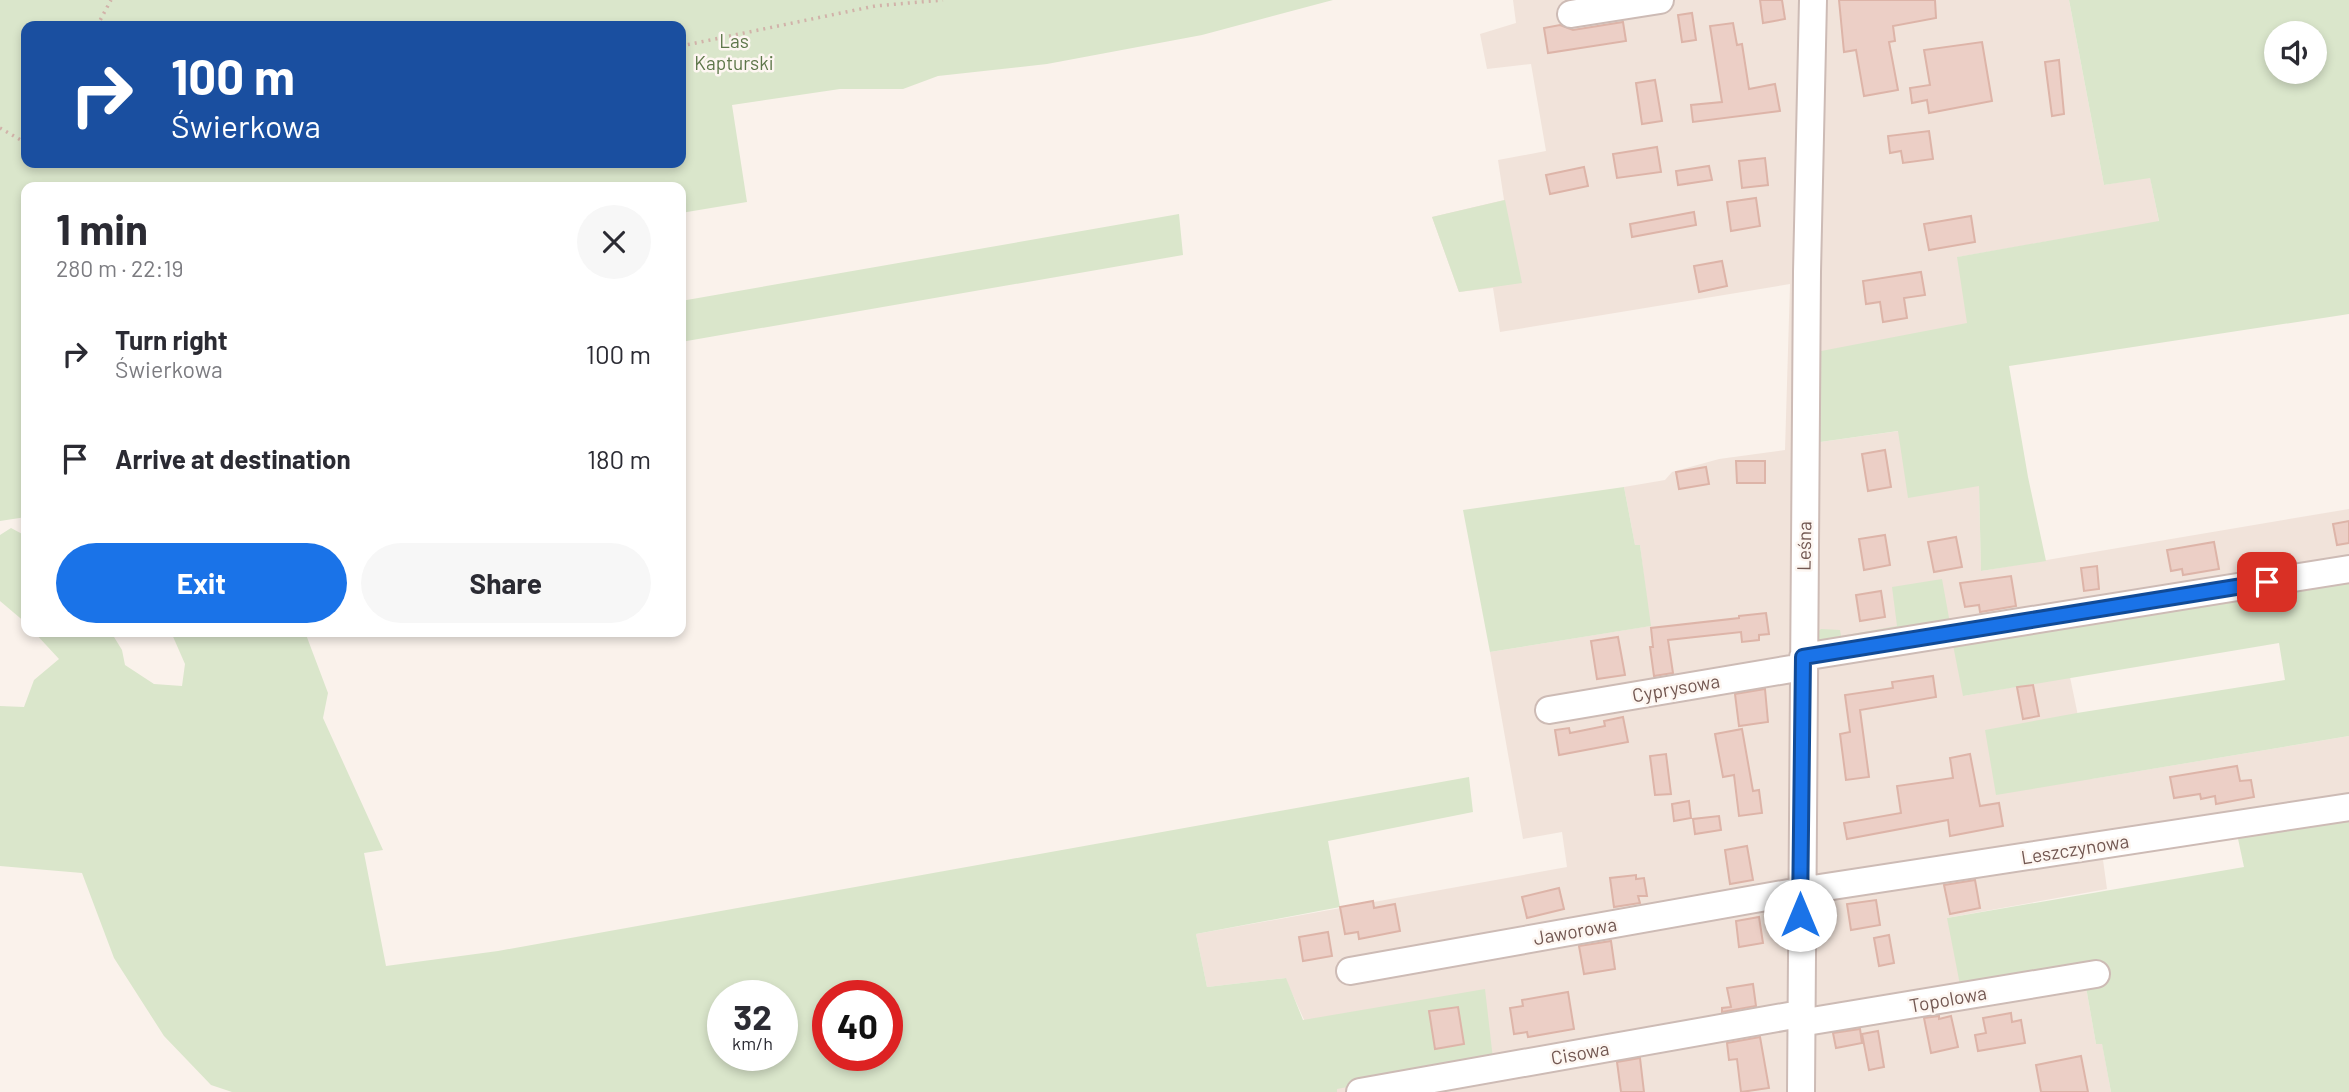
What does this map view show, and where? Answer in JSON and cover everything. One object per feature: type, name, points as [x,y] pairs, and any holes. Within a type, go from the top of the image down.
[{"type":"street","points":[[1571,14],[1660,0]]},
{"type":"street","name":"Leśna","points":[[1801,1092],[1800,891],[1813,0]]},
{"type":"street","name":"Cyprysowa","points":[[1549,710],[1803,662],[2349,569]]},
{"type":"street","name":"Leszczynowa","points":[[1800,891],[2349,807]]},
{"type":"street","name":"Jaworowa","points":[[1350,971],[1800,891]]},
{"type":"street","name":"Topolowa","points":[[1800,1019],[2096,974]]},
{"type":"street","name":"Cisowa","points":[[1360,1092],[1800,1019]]},
{"type":"path","points":[[100,21],[111,0]]},
{"type":"path","points":[[686,45],[875,6],[943,0]]},
{"type":"path","points":[[0,128],[21,140]]},
{"type":"shaded area","points":[[1513,0],[2069,0],[2104,185],[2150,177],[2159,222],[1958,257],[1968,323],[1813,443],[1899,431],[1979,486],[1981,571],[2349,509],[2349,564],[1963,696],[2070,677],[2091,779],[2349,736],[2349,797],[2100,838],[2107,889],[1947,918],[2083,970],[2096,1044],[2102,1043],[2111,1092],[1337,1092],[1285,978],[1207,987],[1196,934],[1567,867],[1562,832],[1523,839],[1490,652],[1650,626],[1640,545],[1635,545],[1624,487],[1665,480],[1672,472],[1719,459],[1785,450],[1790,284],[1500,332],[1493,288],[1459,292],[1432,217],[1504,200],[1498,160],[1546,151],[1531,64],[1487,69],[1480,34],[1516,23]]},
{"type":"green space","name":"Las Kapturski","points":[[0,0],[1333,0],[1202,35],[1047,64],[938,76],[903,89],[840,89],[732,105],[747,202],[686,212],[686,182],[21,182],[21,518],[0,521]]},
{"type":"green space","points":[[2069,0],[2349,0],[2349,314],[2009,366],[2046,561],[1981,571],[1979,486],[1908,498],[1898,431],[1813,443],[1816,352],[1967,323],[1957,257],[2159,221],[2150,178],[2104,185]]},
{"type":"green space","points":[[1505,200],[1522,283],[1459,292],[1432,217]]},
{"type":"green space","points":[[1179,214],[1183,255],[686,341],[686,300]]},
{"type":"green space","points":[[1624,487],[1635,545],[1640,545],[1651,626],[1490,652],[1463,510]]},
{"type":"green space","points":[[11,528],[21,533],[21,619],[0,601],[0,535]]},
{"type":"green space","points":[[2349,578],[2349,736],[1996,795],[1985,730],[2285,680],[2279,643],[1963,696],[1953,645]]},
{"type":"green space","points":[[1942,579],[1951,629],[1817,652],[1817,632],[1821,629],[1840,630],[1841,636],[1897,626],[1892,587]]},
{"type":"green space","points":[[39,637],[114,637],[122,650],[125,665],[154,684],[182,686],[185,664],[173,637],[307,637],[328,693],[323,718],[383,850],[364,853],[386,966],[498,951],[1469,777],[1473,812],[1328,841],[1340,907],[1196,934],[1207,987],[1286,978],[1303,1020],[1485,989],[1493,1059],[1337,1089],[1337,1092],[232,1092],[211,1085],[164,1036],[114,958],[82,873],[0,866],[0,706],[24,707],[34,680],[59,659]]},
{"type":"green space","points":[[2349,816],[2349,1092],[2111,1092],[2102,1044],[2096,1044],[2083,970],[1961,990],[1947,918],[2244,867],[2237,834]]},
{"type":"building","points":[[1760,0],[1782,0],[1785,19],[1763,23]]},
{"type":"building","points":[[1839,0],[1935,0],[1936,18],[1893,26],[1895,41],[1889,42],[1898,90],[1864,96],[1856,50],[1844,52]]},
{"type":"building","points":[[1692,13],[1696,40],[1682,42],[1678,15]]},
{"type":"building","points":[[1623,22],[1626,41],[1548,53],[1544,28],[1560,25],[1573,30]]},
{"type":"building","points":[[1733,23],[1737,45],[1742,44],[1749,89],[1775,84],[1780,111],[1693,122],[1691,105],[1722,102],[1710,26]]},
{"type":"building","points":[[1982,42],[1992,101],[1929,113],[1927,100],[1912,103],[1910,88],[1930,85],[1924,50]]},
{"type":"building","points":[[2059,60],[2064,114],[2052,116],[2045,62]]},
{"type":"building","points":[[1655,80],[1662,121],[1642,124],[1636,83]]},
{"type":"building","points":[[1929,131],[1933,159],[1903,163],[1901,151],[1890,153],[1888,136]]},
{"type":"building","points":[[1657,147],[1661,172],[1617,178],[1613,154]]},
{"type":"building","points":[[1765,158],[1768,185],[1742,188],[1739,161]]},
{"type":"building","points":[[1709,166],[1712,180],[1678,185],[1676,171]]},
{"type":"building","points":[[1584,167],[1588,186],[1550,194],[1546,175]]},
{"type":"building","points":[[1756,198],[1760,226],[1731,231],[1727,202]]},
{"type":"building","points":[[1694,212],[1696,225],[1632,237],[1630,224]]},
{"type":"building","points":[[1971,216],[1975,242],[1929,250],[1924,224]]},
{"type":"building","points":[[1722,261],[1727,286],[1699,292],[1694,266]]},
{"type":"building","points":[[1921,272],[1925,295],[1904,298],[1907,318],[1883,322],[1880,302],[1866,304],[1863,281]]},
{"type":"building","points":[[1885,450],[1891,487],[1868,491],[1862,454]]},
{"type":"building","points":[[1736,461],[1765,461],[1765,483],[1737,483]]},
{"type":"building","points":[[1706,467],[1709,484],[1679,489],[1676,472]]},
{"type":"building","points":[[2349,521],[2349,543],[2337,545],[2333,524]]},
{"type":"building","points":[[1885,535],[1890,565],[1864,570],[1859,539]]},
{"type":"building","points":[[1956,537],[1962,567],[1934,572],[1928,542]]},
{"type":"building","points":[[2214,542],[2219,569],[2183,575],[2182,569],[2171,571],[2167,550]]},
{"type":"building","points":[[2097,566],[2099,589],[2084,591],[2081,568]]},
{"type":"building","points":[[2011,576],[2016,606],[1980,612],[1979,605],[1965,607],[1960,583]]},
{"type":"building","points":[[1881,591],[1885,617],[1860,621],[1856,595]]},
{"type":"building","points":[[1766,613],[1769,634],[1759,635],[1759,640],[1742,642],[1741,632],[1668,640],[1673,673],[1654,676],[1650,647],[1653,647],[1651,628]]},
{"type":"building","points":[[1618,637],[1625,675],[1597,679],[1591,641]]},
{"type":"building","points":[[1933,676],[1936,697],[1860,710],[1869,777],[1846,780],[1840,734],[1850,732],[1845,695],[1893,688],[1892,682]]},
{"type":"building","points":[[2033,685],[2039,716],[2023,719],[2017,687]]},
{"type":"building","points":[[1765,689],[1768,722],[1739,726],[1735,694]]},
{"type":"building","points":[[1623,717],[1628,742],[1559,755],[1555,730],[1569,728],[1570,733],[1605,726],[1604,721]]},
{"type":"building","points":[[1742,729],[1753,791],[1759,790],[1762,813],[1739,816],[1734,775],[1723,777],[1715,734]]},
{"type":"building","points":[[1666,754],[1671,794],[1655,795],[1650,756]]},
{"type":"building","points":[[1970,754],[1980,806],[1999,803],[2003,826],[1950,836],[1948,820],[1847,839],[1844,823],[1901,813],[1897,786],[1953,778],[1950,758]]},
{"type":"building","points":[[2237,766],[2240,781],[2251,780],[2254,797],[2216,804],[2215,796],[2201,799],[2200,794],[2174,798],[2170,777]]},
{"type":"building","points":[[1689,801],[1691,818],[1674,821],[1672,804]]},
{"type":"building","points":[[1719,816],[1721,830],[1695,834],[1693,819]]},
{"type":"building","points":[[1747,846],[1753,880],[1730,884],[1725,850]]},
{"type":"building","points":[[1636,875],[1636,879],[1644,878],[1647,896],[1638,896],[1640,903],[1614,907],[1610,878]]},
{"type":"building","points":[[1975,880],[1980,908],[1950,914],[1944,885]]},
{"type":"building","points":[[1559,888],[1564,909],[1527,918],[1522,897]]},
{"type":"building","points":[[1876,900],[1880,925],[1851,930],[1847,904]]},
{"type":"building","points":[[1373,901],[1374,908],[1395,904],[1400,931],[1359,939],[1358,932],[1345,934],[1340,907]]},
{"type":"building","points":[[1759,917],[1763,943],[1739,947],[1736,921]]},
{"type":"building","points":[[1328,932],[1332,956],[1303,961],[1299,937]]},
{"type":"building","points":[[1889,935],[1894,963],[1879,966],[1874,938]]},
{"type":"building","points":[[1611,941],[1615,969],[1584,974],[1579,946]]},
{"type":"building","points":[[1753,984],[1756,1006],[1722,1012],[1722,1008],[1731,1007],[1727,988]]},
{"type":"building","points":[[1568,992],[1574,1029],[1528,1037],[1527,1032],[1514,1034],[1510,1008],[1523,1006],[1522,1000]]},
{"type":"building","points":[[1458,1007],[1464,1044],[1435,1049],[1429,1011]]},
{"type":"building","points":[[2011,1013],[2012,1022],[2021,1020],[2025,1043],[1978,1051],[1975,1035],[1986,1033],[1983,1018]]},
{"type":"building","points":[[1939,1016],[1939,1019],[1951,1016],[1958,1047],[1931,1053],[1924,1018]]},
{"type":"building","points":[[1860,1029],[1862,1043],[1836,1048],[1833,1033]]},
{"type":"building","points":[[1878,1031],[1884,1067],[1869,1070],[1862,1034]]},
{"type":"building","points":[[1760,1037],[1769,1088],[1741,1092],[1737,1059],[1729,1060],[1727,1043]]},
{"type":"building","points":[[2081,1056],[2088,1092],[2041,1092],[2036,1065]]},
{"type":"building","points":[[1640,1058],[1644,1092],[1621,1092],[1617,1062]]},
{"type":"route","points":[[1800,915],[1803,657],[2267,582]]}]
